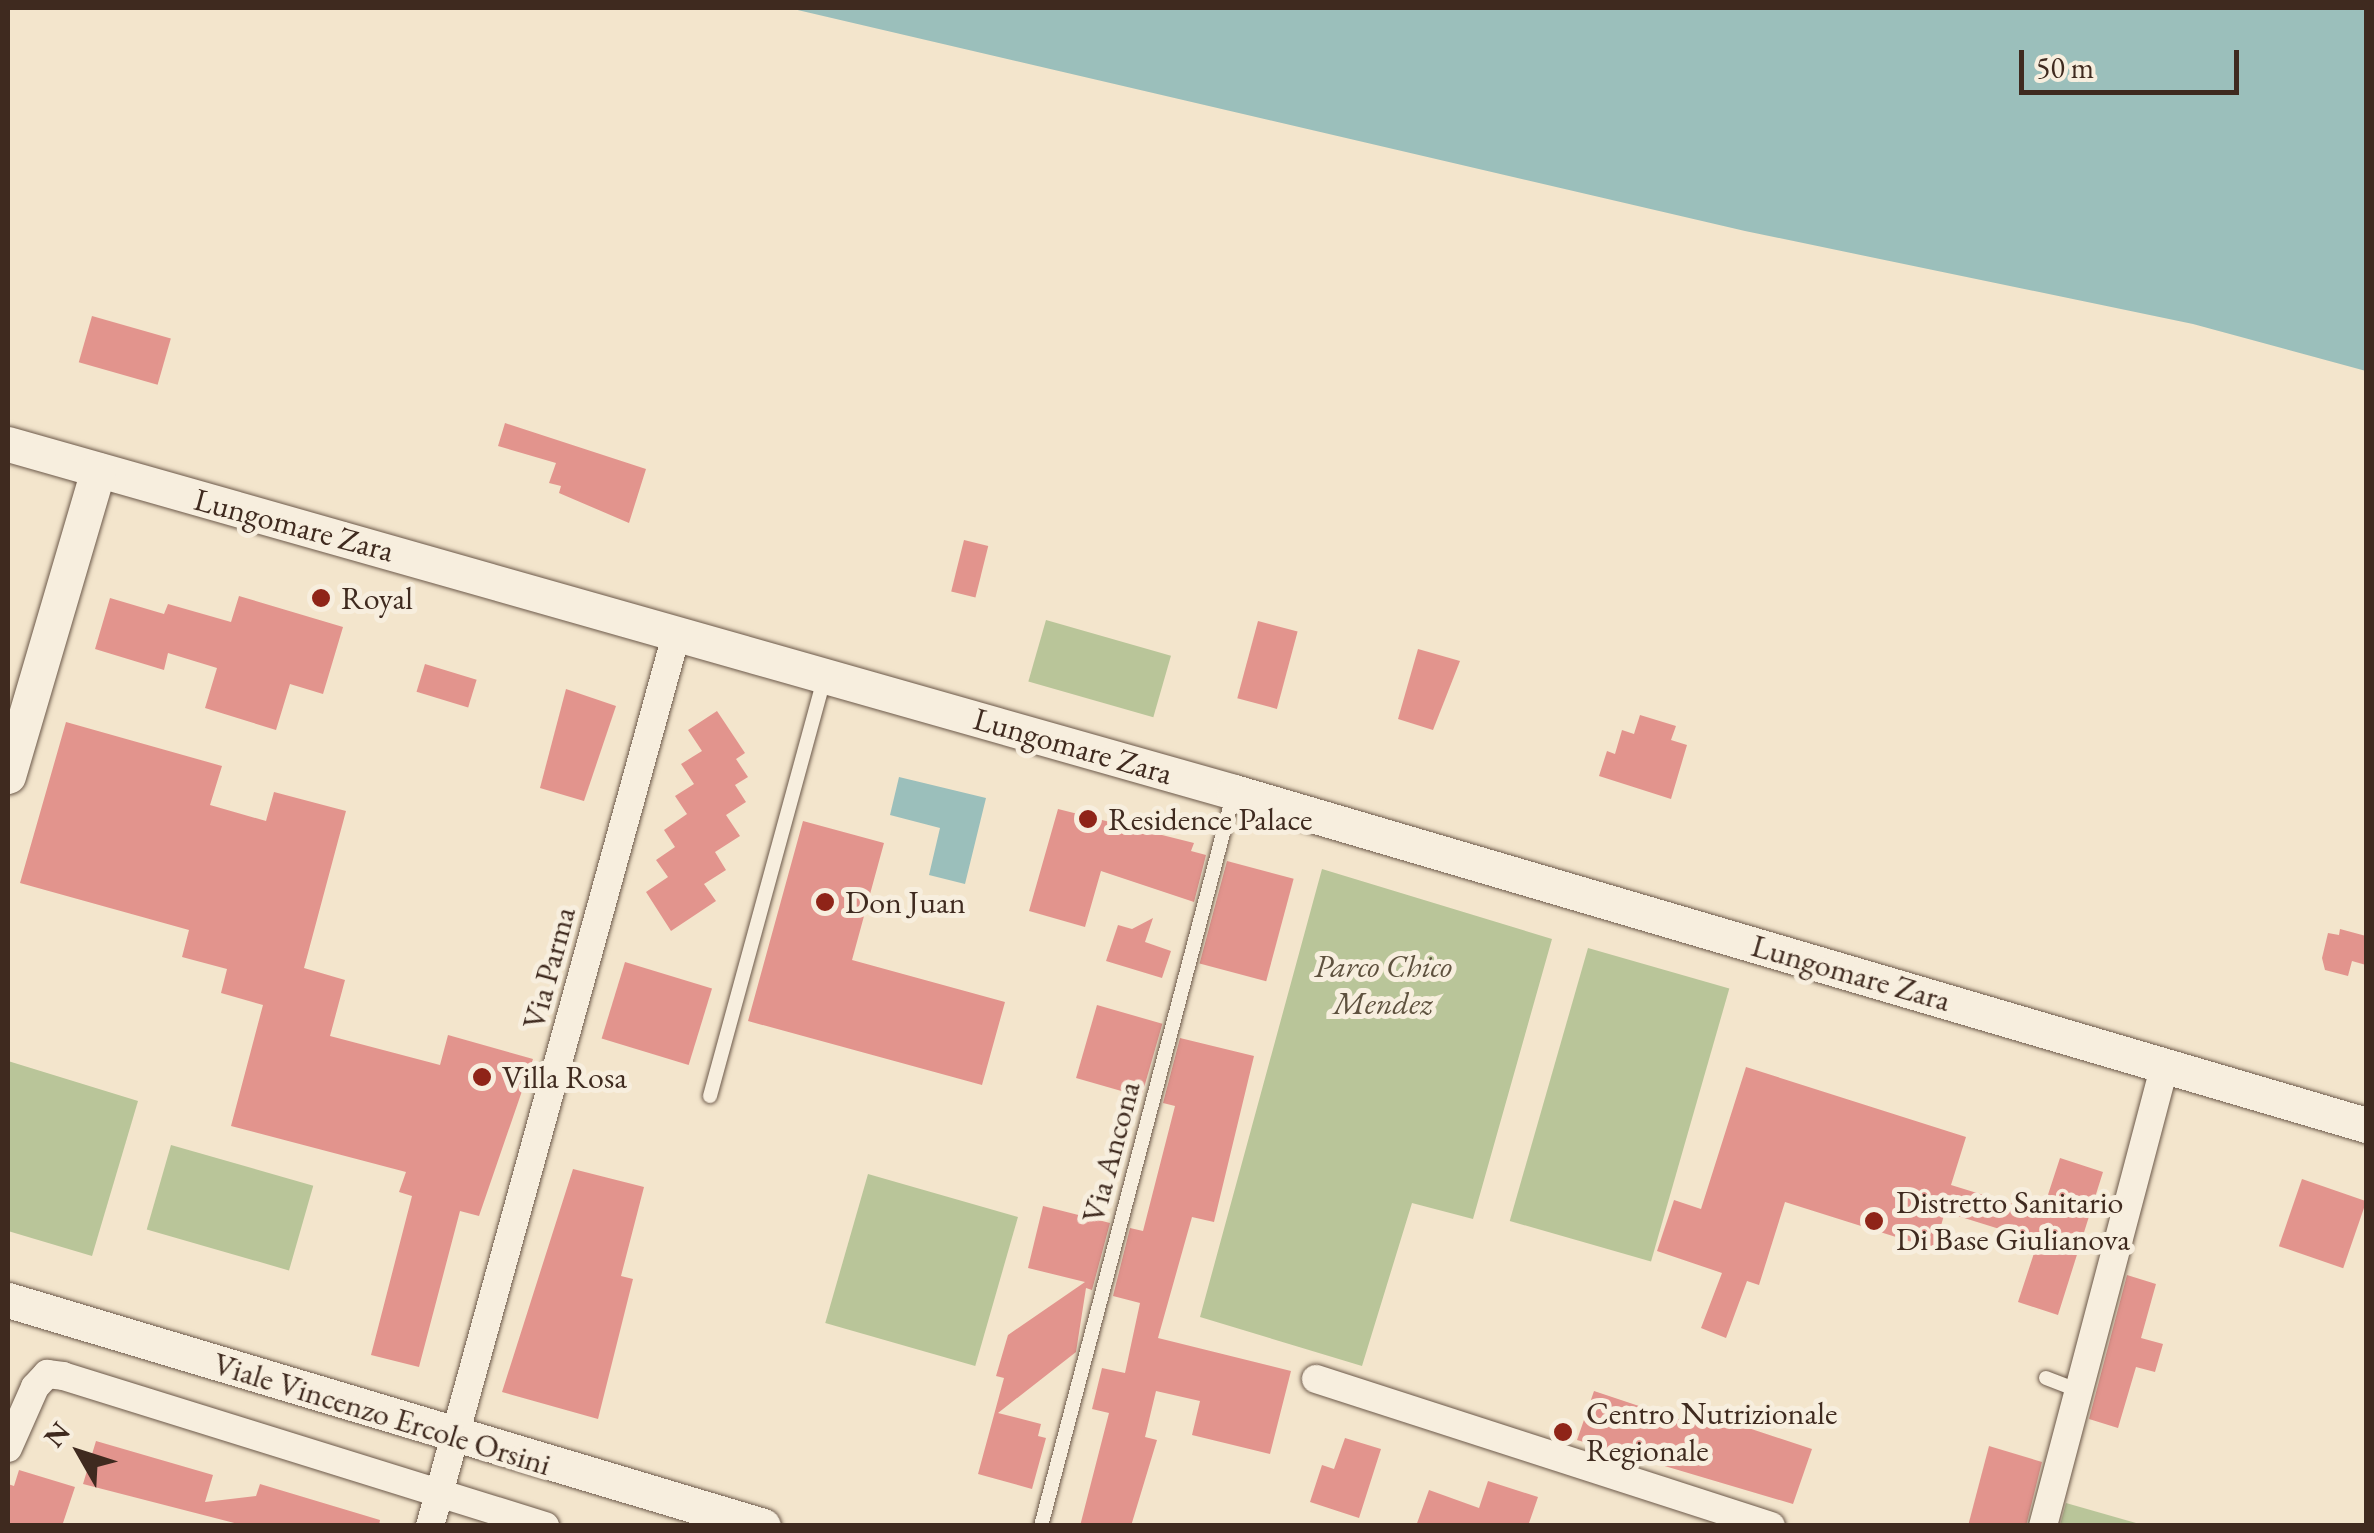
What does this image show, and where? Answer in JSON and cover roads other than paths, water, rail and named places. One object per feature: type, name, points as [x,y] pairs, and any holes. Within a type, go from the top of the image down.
[{"type":"street","name":"Lungomare Zara","points":[[8,444],[826,674],[2366,1125]]},
{"type":"street","points":[[8,776],[98,470]]},
{"type":"street","name":"Via Parma","points":[[430,1526],[677,632]]},
{"type":"street","points":[[2042,1526],[2164,1066]]},
{"type":"street","name":"Viale Vincenzo Ercole Orsini","points":[[8,1300],[456,1438],[759,1525]]},
{"type":"street","points":[[8,1448],[35,1387],[48,1374],[545,1526]]},
{"type":"street","points":[[1316,1379],[1771,1526]]},
{"type":"lane","points":[[710,1096],[826,674]]},
{"type":"lane","name":"Via Ancona","points":[[1041,1526],[1234,792]]},
{"type":"lane","points":[[2046,1378],[2078,1390]]},
{"type":"water","points":[[789,8],[2366,8],[2366,371],[2193,324],[1745,231]]},
{"type":"water","points":[[899,777],[986,798],[965,884],[929,875],[940,828],[890,815]]},
{"type":"place","name":"Royal","points":[[321,598]]},
{"type":"place","name":"Residence Palace","points":[[1088,819]]},
{"type":"place","name":"Don Juan","points":[[825,902]]},
{"type":"place","name":"Villa Rosa","points":[[482,1077]]},
{"type":"place","name":"Distretto Sanitario Di Base Giulianova","points":[[1874,1221]]},
{"type":"place","name":"Centro Nutrizionale Regionale","points":[[1563,1432]]},
{"type":"park label","name":"Parco Chico Mendez","points":[[1383,986]]}]
